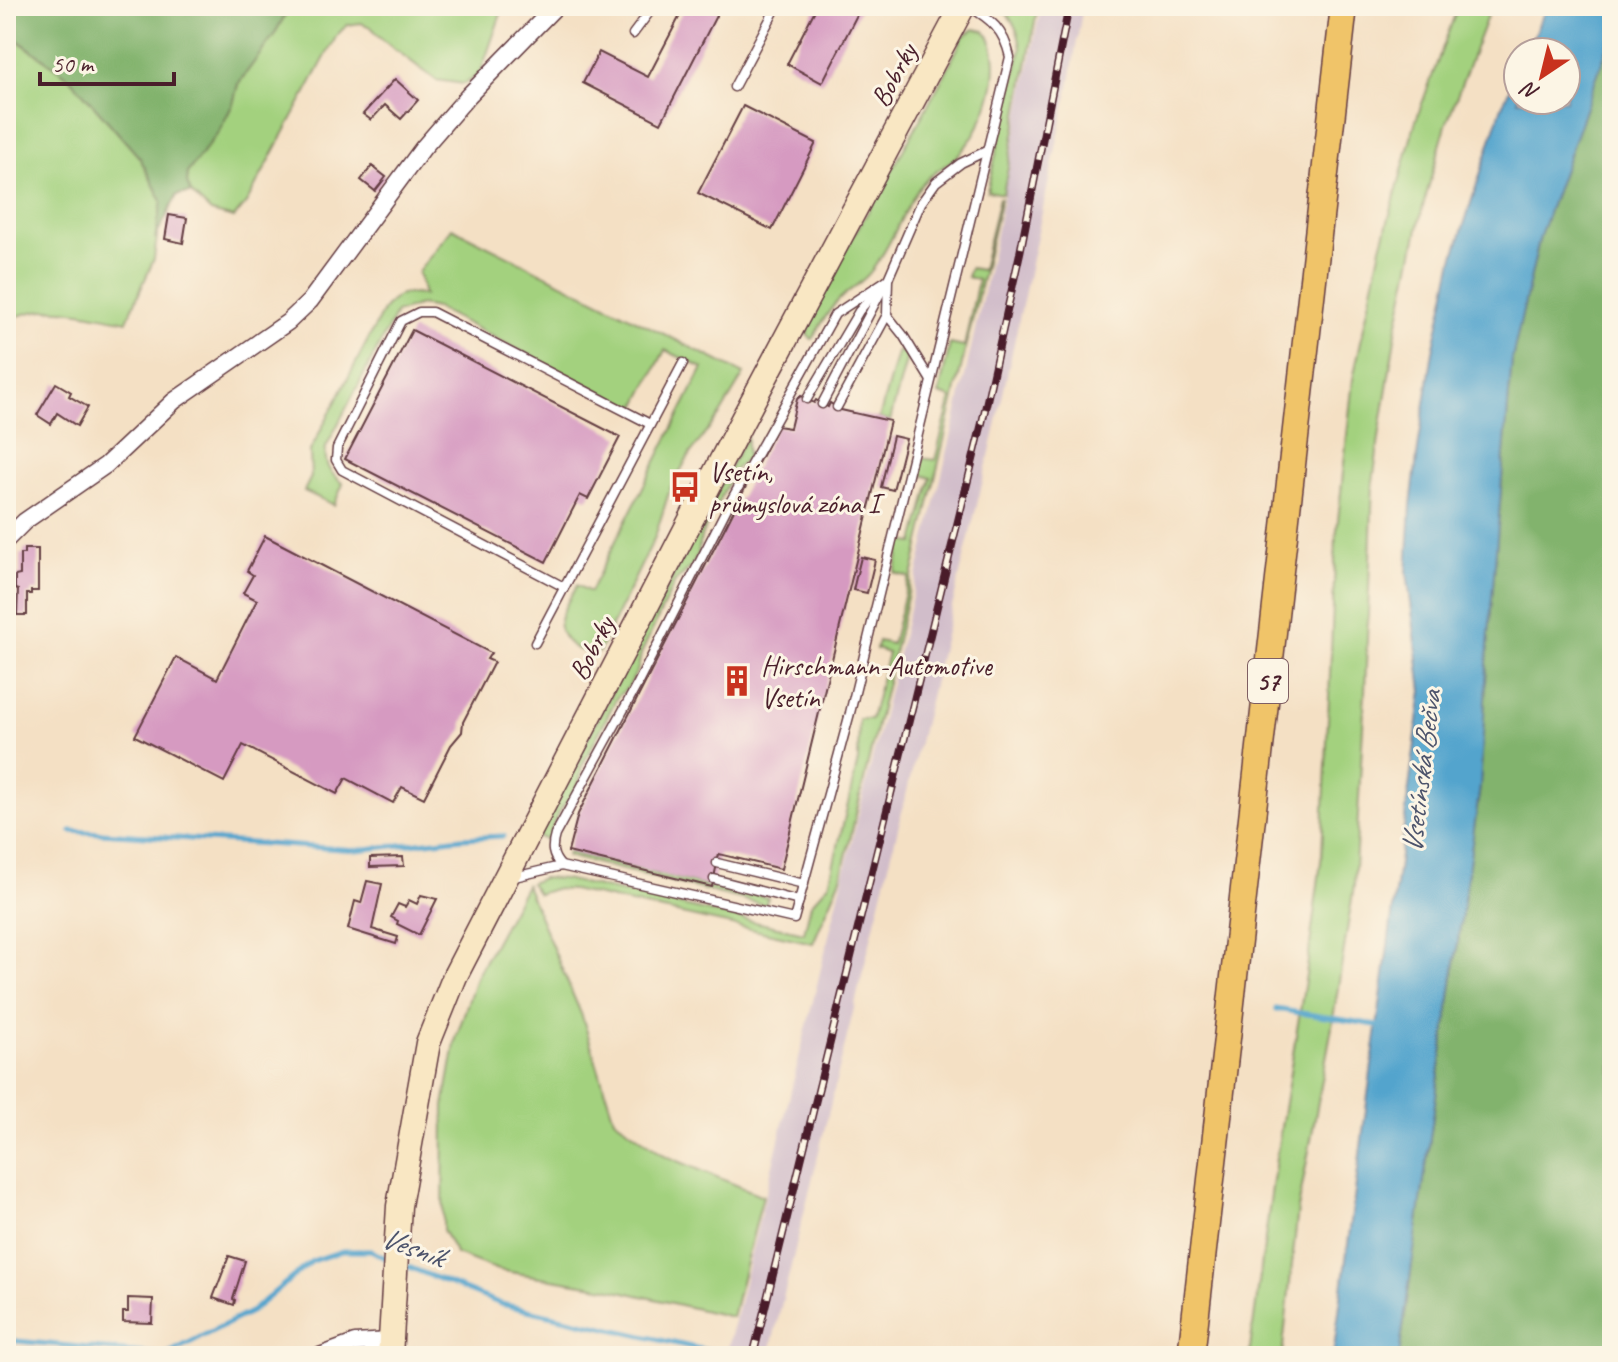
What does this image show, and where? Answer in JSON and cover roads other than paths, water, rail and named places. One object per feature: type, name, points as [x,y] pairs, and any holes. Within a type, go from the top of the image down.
[{"type":"main road","name":"57","points":[[1191,1356],[1344,6]]},
{"type":"street","points":[[7,538],[25,521],[106,465],[174,401],[288,322],[310,301],[423,148],[469,95],[556,6]]},
{"type":"street","name":"Bobrky","points":[[390,1348],[399,1206],[428,1043],[455,976],[742,421],[965,6]]},
{"type":"street","points":[[320,1356],[355,1343],[390,1348]]},
{"type":"lane","points":[[633,34],[654,6]]},
{"type":"lane","points":[[734,87],[777,6]]},
{"type":"lane","points":[[505,879],[561,866],[794,919],[850,713],[1010,57],[1006,38],[991,19],[965,6]]},
{"type":"lane","points":[[822,404],[888,279],[921,203],[936,182],[961,163],[986,151]]},
{"type":"lane","points":[[837,407],[887,315],[888,279]]},
{"type":"lane","points":[[807,399],[859,311],[888,279]]},
{"type":"lane","points":[[561,866],[551,847],[555,835],[637,685],[728,506],[835,314],[888,279]]},
{"type":"lane","points":[[564,587],[342,470],[336,460],[337,448],[401,321],[419,312],[432,312],[650,424]]},
{"type":"lane","points":[[887,315],[930,380]]},
{"type":"lane","points":[[535,643],[683,363]]},
{"type":"lane","points":[[717,863],[804,884]]},
{"type":"lane","points":[[714,879],[799,901]]},
{"type":"water","name":"Vsetínská Bečva","points":[[1547,6],[1612,6],[1612,34],[1540,236],[1512,359],[1488,646],[1480,787],[1399,1356],[1333,1356],[1422,691],[1407,572],[1411,505],[1433,351],[1453,259],[1502,106],[1502,116],[1582,116],[1582,36],[1533,36]]},
{"type":"waterway","points":[[71,831],[357,850],[504,836]]},
{"type":"waterway","points":[[1276,1009],[1382,1026]]},
{"type":"waterway","name":"Vesník","points":[[6,1340],[165,1355],[252,1311],[312,1261],[342,1251],[371,1251],[388,1259]]},
{"type":"waterway","name":"Vesník","points":[[401,1264],[501,1304],[731,1356]]},
{"type":"railway","points":[[753,1356],[982,423],[1020,253],[1069,6]]},
{"type":"place","name":"Vsetín, průmyslová zóna I","points":[[685,487]]},
{"type":"place","name":"Hirschmann-Automotive Vsetín","points":[[737,681]]}]
